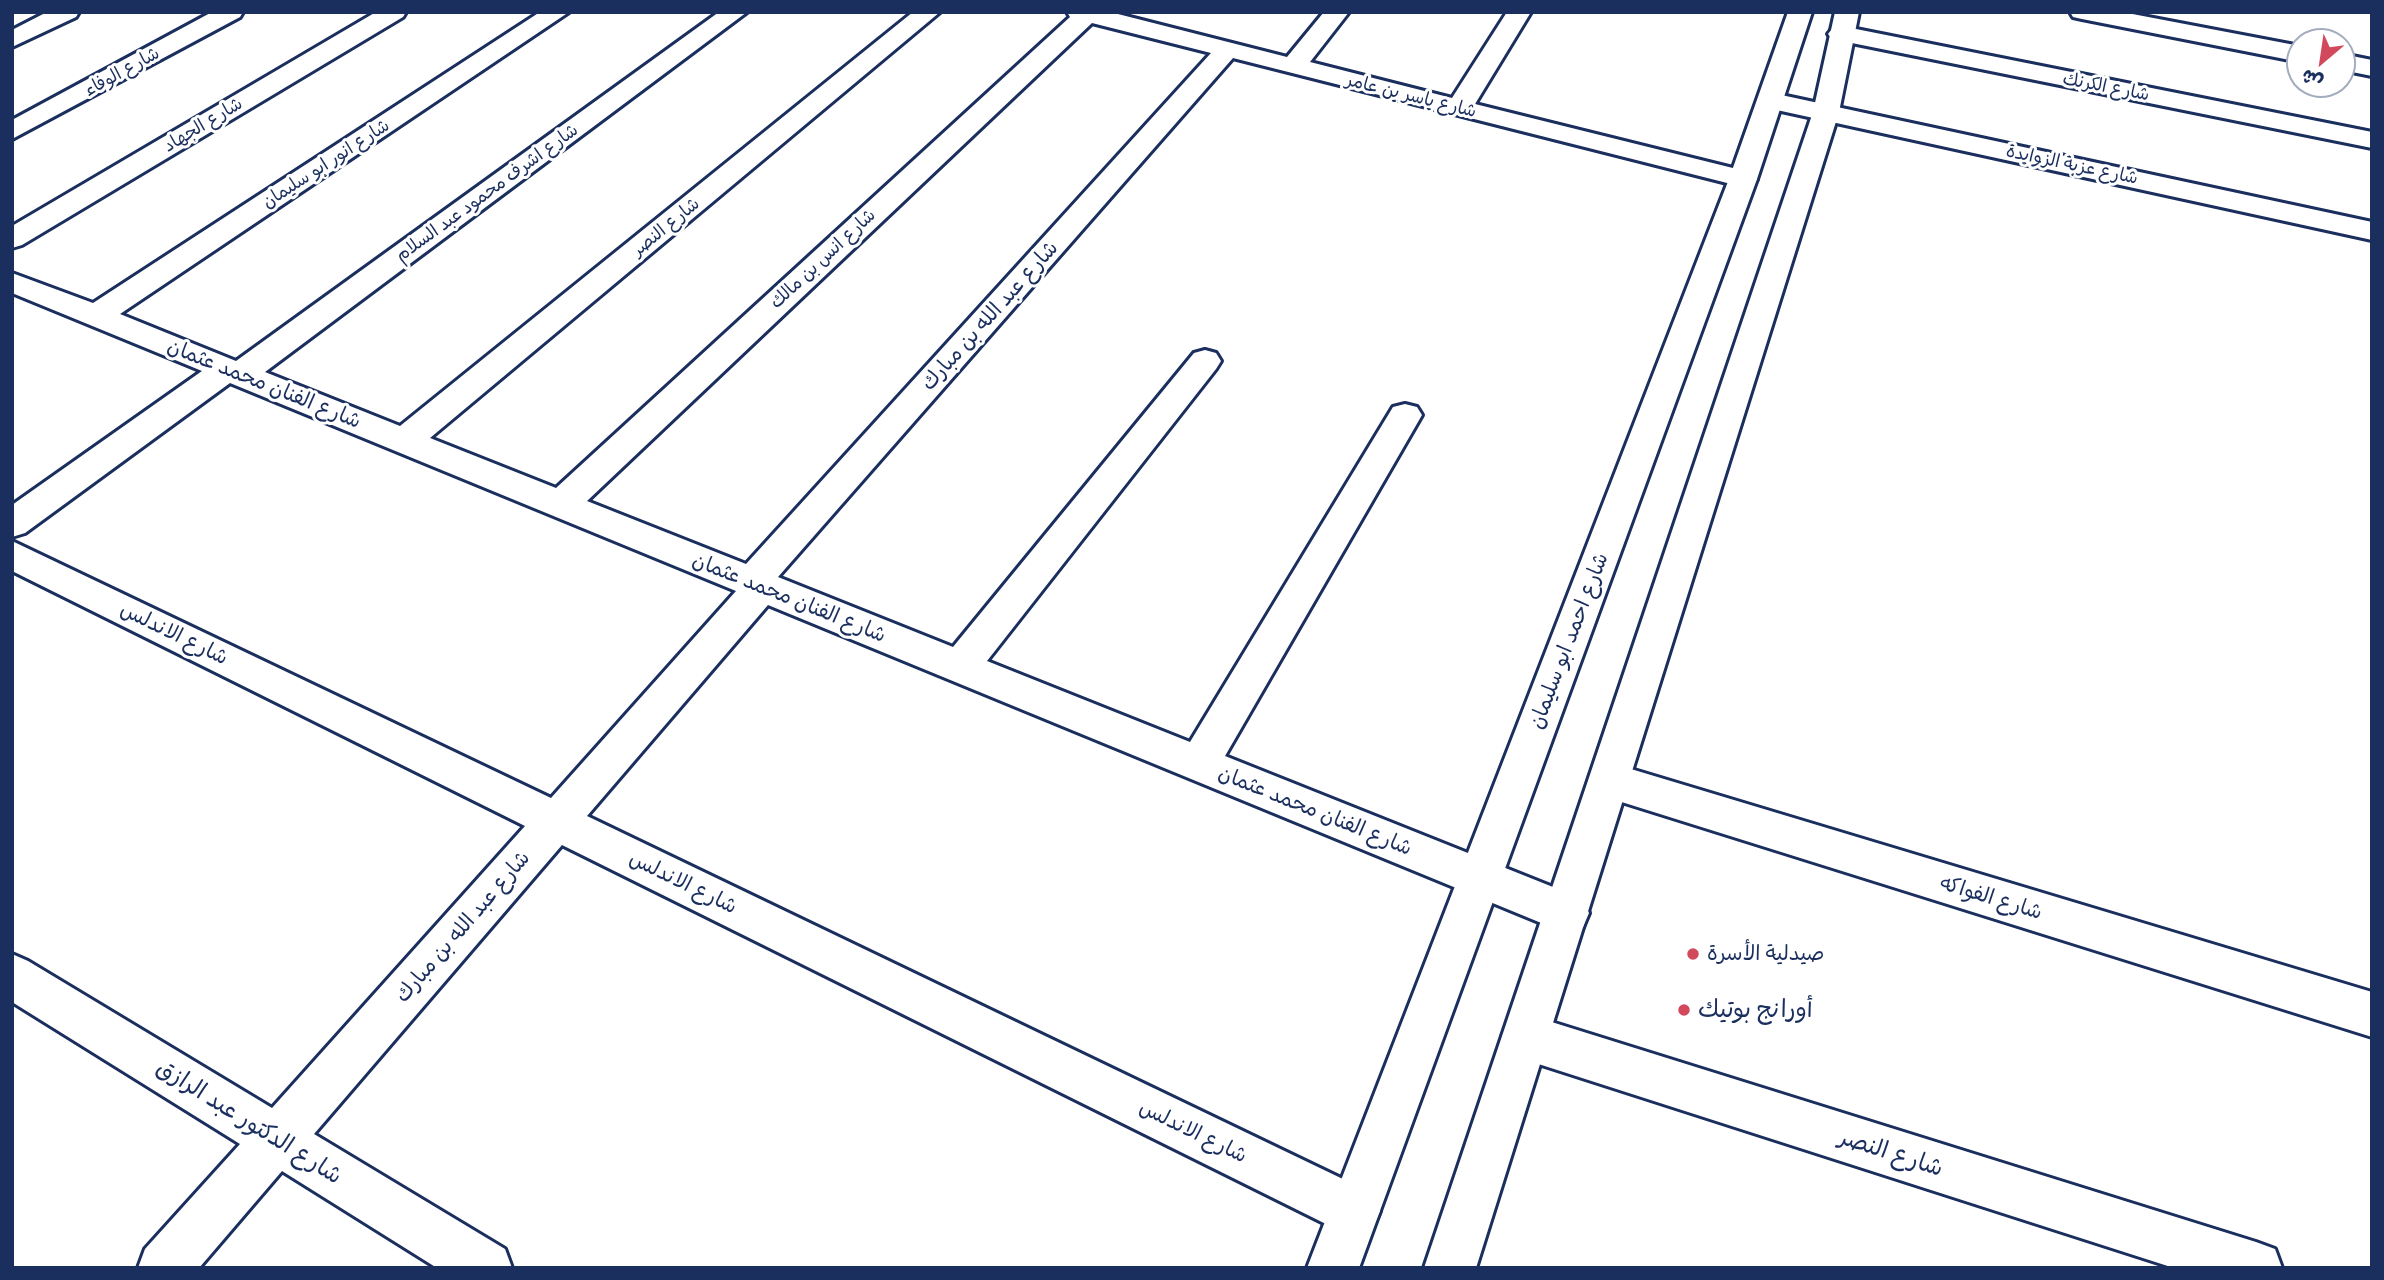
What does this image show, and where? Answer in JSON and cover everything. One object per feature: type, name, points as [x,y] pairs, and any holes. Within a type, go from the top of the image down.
[{"type":"street","points":[[12,40],[67,12]]},
{"type":"street","name":"شارع الوفاء","points":[[12,131],[231,12]]},
{"type":"street","name":"شارع الجهاد","points":[[12,239],[394,12]]},
{"type":"street","name":"شارع انور ابو سليمان","points":[[95,316],[557,12]]},
{"type":"street","name":"شارع اشرف محمود عبد السلام","points":[[12,524],[233,372],[735,12]]},
{"type":"street","name":"شارع النصر","points":[[404,441],[928,12]]},
{"type":"street","points":[[1293,66],[1337,12]]},
{"type":"street","points":[[1459,108],[1519,12]]},
{"type":"street","name":"شارع احمد ابو سليمان","points":[[1450,1268],[1611,780],[1754,236],[1743,179],[1772,101],[1800,12]]},
{"type":"street","points":[[2081,12],[2286,51]]},
{"type":"street","name":"شارع ياسر بن عامر","points":[[1083,13],[1155,21],[1227,50],[1743,179]]},
{"type":"street","name":"شارع انس بن مالك","points":[[560,505],[1083,13]]},
{"type":"street","name":"شارع احمد ابو سليمان","points":[[1333,1268],[1480,878],[1754,236],[1826,112],[1844,23]]},
{"type":"street","name":"شارع الكرنك","points":[[1844,23],[2372,140]]},
{"type":"street","name":"شارع عبد الله بن مبارك","points":[[164,1268],[556,821],[757,584],[1227,50]]},
{"type":"street","name":"شارع عزبة الزوايدة","points":[[1772,101],[2372,230]]},
{"type":"street","name":"شارع الفنان محمد عثمان","points":[[12,282],[1567,913]]},
{"type":"street","points":[[960,667],[1206,361]]},
{"type":"street","points":[[1199,763],[1405,415]]},
{"type":"street","name":"شارع الاندلس","points":[[12,555],[1354,1212]]},
{"type":"street","name":"شارع الفواكه","points":[[1611,780],[2372,1015]]},
{"type":"street","name":"شارع الدكتور عبد الرازق","points":[[12,976],[486,1268]]},
{"type":"street","name":"شارع النصر","points":[[1527,1037],[2256,1268]]},
{"type":"place","name":"صيدلية الأسرة","points":[[1693,954]]},
{"type":"place","name":"أورانج بوتيك","points":[[1684,1010]]}]
